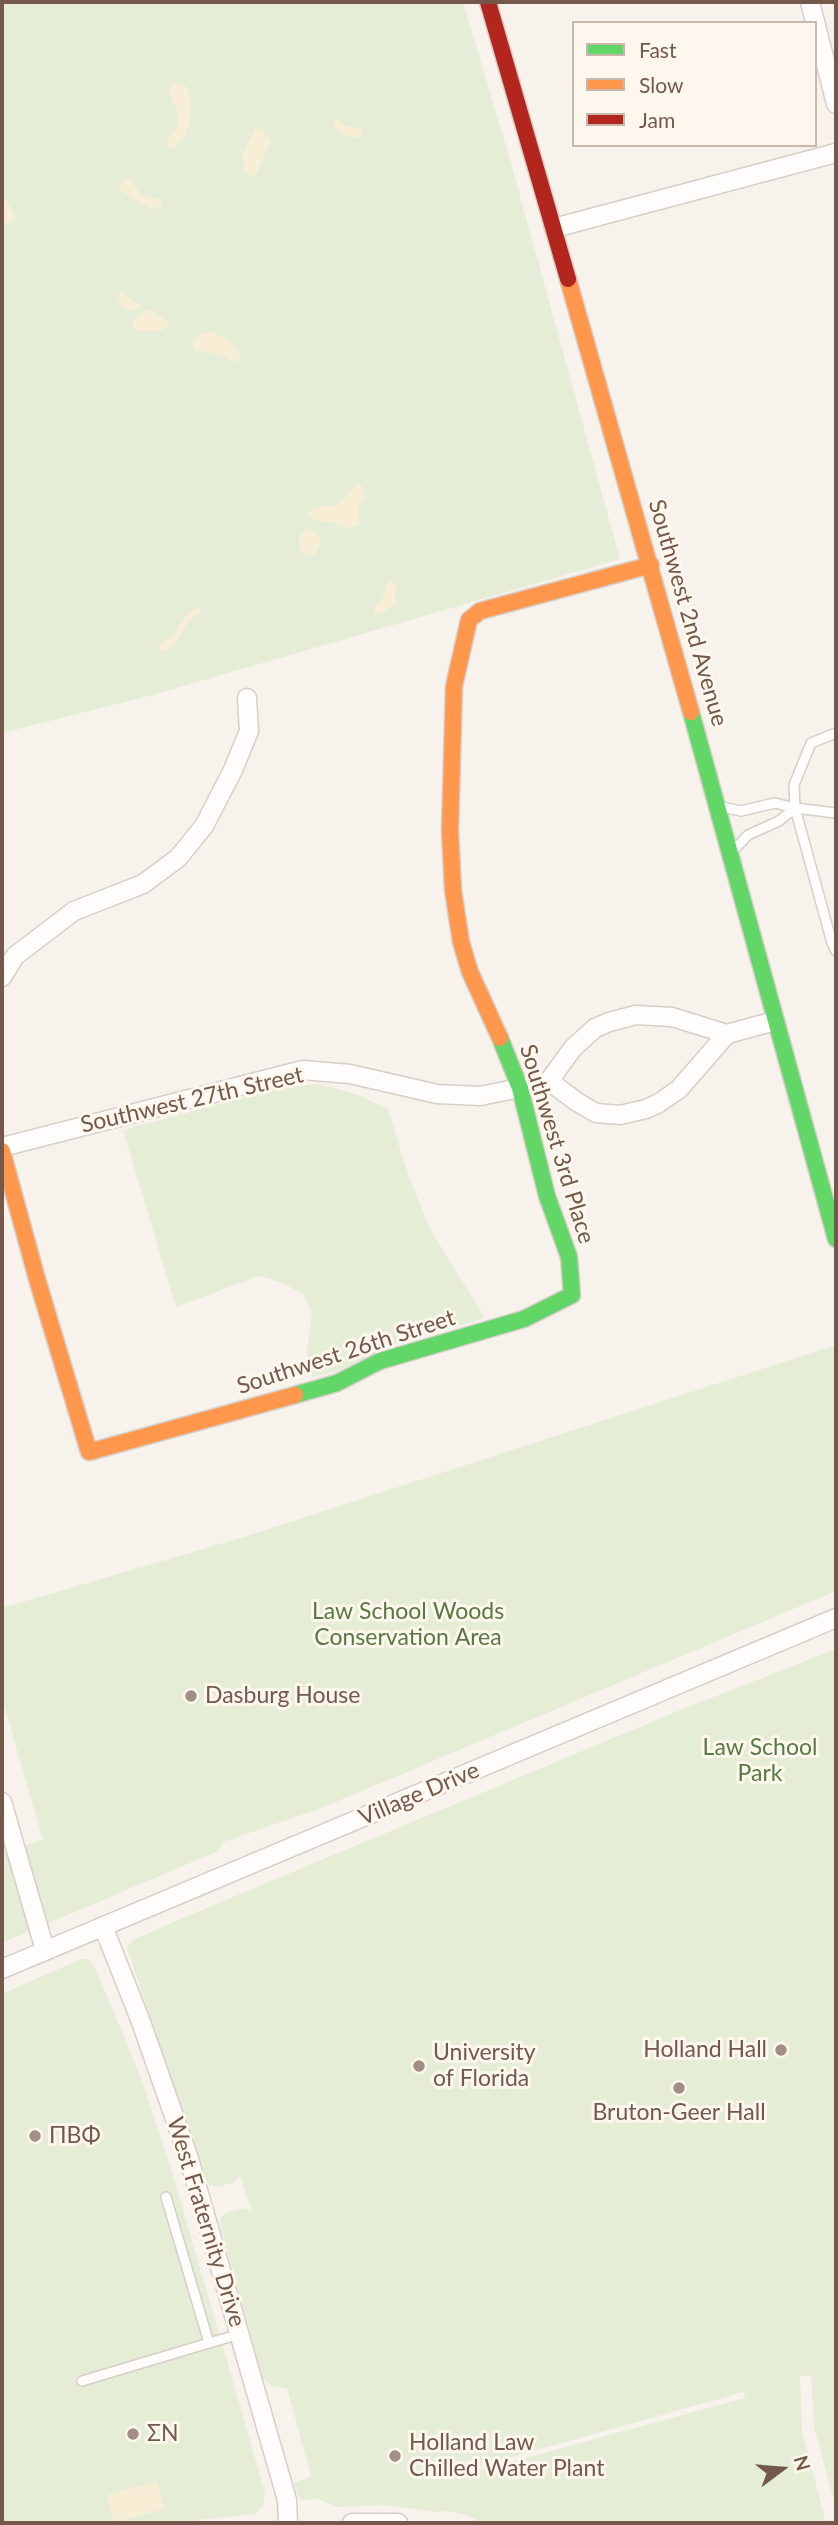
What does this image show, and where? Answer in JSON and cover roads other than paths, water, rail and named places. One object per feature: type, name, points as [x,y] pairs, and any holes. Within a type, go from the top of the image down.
[{"type":"street","name":"Southwest 2nd Avenue","points":[[488,2],[651,565],[836,1239]]},
{"type":"street","points":[[810,2],[815,21]]},
{"type":"street","points":[[817,29],[836,104]]},
{"type":"street","points":[[554,228],[836,153]]},
{"type":"street","name":"Southwest 3rd Place","points":[[572,1295],[569,1257],[547,1196],[513,1063],[470,972],[461,942],[453,890],[450,831],[454,686],[468,622],[480,611],[651,565]]},
{"type":"street","points":[[2,977],[15,956],[74,911],[143,884],[178,858],[205,826],[233,770],[249,731],[247,698]]},
{"type":"street","points":[[727,1034],[679,1089],[646,1110],[620,1115],[596,1113],[550,1081],[573,1048],[584,1038],[596,1028],[624,1018],[660,1015],[727,1034],[775,1021]]},
{"type":"street","name":"Southwest 27th Street","points":[[2,1149],[303,1070],[350,1074],[437,1094],[480,1096],[550,1081]]},
{"type":"street","name":"Southwest 26th Street","points":[[2,1149],[37,1279],[89,1452],[337,1383],[380,1361],[524,1319],[572,1295]]},
{"type":"street","name":"Village Drive","points":[[2,1969],[836,1618]]},
{"type":"street","points":[[2,1802],[45,1950]]},
{"type":"street","name":"West Fraternity Drive","points":[[103,1926],[179,2127],[287,2500],[288,2523]]},
{"type":"street","points":[[352,2523],[398,2523]]},
{"type":"lane","points":[[836,733],[811,743],[794,785],[795,808],[836,951]]},
{"type":"lane","points":[[717,806],[741,811],[775,803],[836,813]]},
{"type":"lane","points":[[730,856],[748,835],[779,821],[795,808]]},
{"type":"lane","points":[[166,2197],[209,2343]]},
{"type":"lane","points":[[82,2381],[240,2334]]},
{"type":"place","name":"Dasburg House","points":[[191,1696]]},
{"type":"place","name":"Holland Hall","points":[[781,2050]]},
{"type":"place","name":"University of Florida","points":[[419,2066]]},
{"type":"place","name":"Bruton-Geer Hall","points":[[679,2088]]},
{"type":"place","name":"ΠΒΦ","points":[[35,2136]]},
{"type":"place","name":"ΣΝ","points":[[133,2434]]},
{"type":"place","name":"Holland Law Chilled Water Plant","points":[[395,2456]]},
{"type":"park label","name":"Law School Woods Conservation Area","points":[[408,1625]]},
{"type":"park label","name":"Law School Park","points":[[760,1761]]}]
